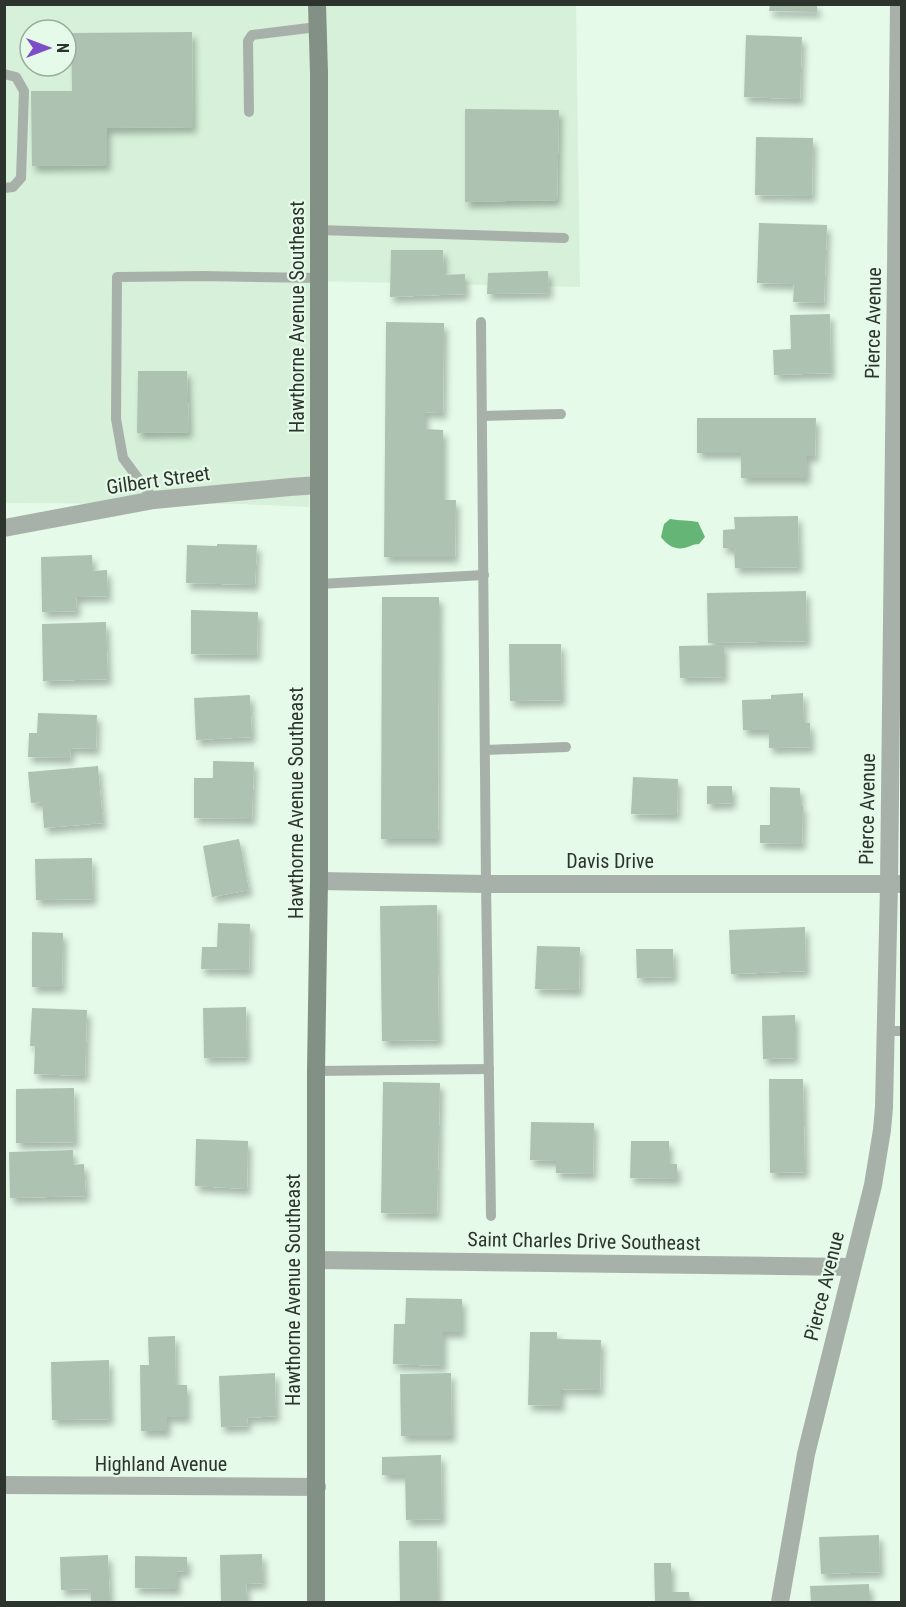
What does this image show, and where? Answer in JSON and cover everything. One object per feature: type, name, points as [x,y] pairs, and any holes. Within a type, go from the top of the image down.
[{"type":"street","name":"Hawthorne Avenue Southeast","points":[[316,1602],[316,1071],[319,881],[318,4]]},
{"type":"street","name":"Pierce Avenue","points":[[780,1602],[806,1454],[873,1185],[894,1031],[899,4]]},
{"type":"street","name":"Gilbert Street","points":[[4,528],[154,500],[319,485]]},
{"type":"street","name":"Davis Drive","points":[[319,881],[486,884],[895,884]]},
{"type":"street","name":"Saint Charles Drive Southeast","points":[[316,1260],[852,1267]]},
{"type":"street","name":"Highland Avenue","points":[[4,1485],[316,1487]]},
{"type":"lane","points":[[249,112],[248,41],[252,35],[317,27]]},
{"type":"lane","points":[[4,74],[16,77],[24,91],[21,178],[12,187],[4,188]]},
{"type":"lane","points":[[319,230],[564,238]]},
{"type":"lane","points":[[154,500],[123,458],[116,419],[117,277],[203,276],[319,279]]},
{"type":"lane","points":[[481,322],[491,1216]]},
{"type":"lane","points":[[482,416],[561,414]]},
{"type":"lane","points":[[319,584],[484,575]]},
{"type":"lane","points":[[485,750],[566,747]]},
{"type":"lane","points":[[316,1071],[489,1069]]},
{"type":"shaded area","points":[[5,5],[576,5],[580,287],[315,281],[309,507],[242,504],[5,503]]},
{"type":"shaded area","points":[[670,519],[698,522],[705,537],[699,544],[686,548],[671,546],[661,537],[664,524]]},
{"type":"building","points":[[770,4],[817,4],[817,12],[769,11]]},
{"type":"building","points":[[192,32],[193,127],[107,128],[107,165],[32,166],[31,91],[72,91],[72,78],[78,78],[78,33]]},
{"type":"building","points":[[746,35],[802,37],[800,99],[744,97]]},
{"type":"building","points":[[465,109],[559,110],[557,200],[465,202]]},
{"type":"building","points":[[756,137],[813,138],[812,196],[755,195]]},
{"type":"building","points":[[759,223],[827,225],[824,303],[793,302],[794,284],[757,283]]},
{"type":"building","points":[[391,250],[443,250],[444,275],[465,274],[465,294],[390,297]]},
{"type":"building","points":[[548,271],[549,293],[487,294],[488,273]]},
{"type":"building","points":[[830,314],[831,373],[774,375],[773,350],[791,349],[790,315]]},
{"type":"building","points":[[386,322],[444,323],[443,413],[425,412],[425,429],[443,430],[443,500],[456,500],[455,557],[384,557]]},
{"type":"building","points":[[138,371],[187,371],[189,432],[137,433]]},
{"type":"building","points":[[697,418],[816,418],[815,456],[807,456],[807,478],[741,478],[741,453],[697,453]]},
{"type":"building","points":[[798,516],[799,567],[735,568],[734,548],[723,548],[723,530],[735,529],[734,517]]},
{"type":"building","points":[[217,544],[257,545],[255,585],[186,583],[187,545],[217,546]]},
{"type":"building","points":[[92,555],[93,571],[107,570],[108,596],[76,597],[77,611],[42,612],[41,557]]},
{"type":"building","points":[[806,591],[807,641],[708,643],[707,593]]},
{"type":"building","points":[[382,597],[439,597],[438,839],[381,839]]},
{"type":"building","points":[[191,610],[258,612],[257,655],[191,654]]},
{"type":"building","points":[[106,622],[108,679],[43,681],[42,624]]},
{"type":"building","points":[[509,644],[561,644],[562,700],[510,701]]},
{"type":"building","points":[[724,645],[724,677],[680,678],[679,646]]},
{"type":"building","points":[[803,693],[804,723],[810,723],[811,747],[769,748],[769,730],[743,730],[742,700],[771,699],[771,695]]},
{"type":"building","points":[[250,695],[252,737],[196,740],[194,698]]},
{"type":"building","points":[[38,713],[97,715],[96,749],[71,748],[70,758],[28,757],[29,733],[37,733]]},
{"type":"building","points":[[213,761],[254,762],[252,819],[194,818],[194,778],[213,778]]},
{"type":"building","points":[[98,766],[103,823],[44,828],[42,802],[31,803],[28,772]]},
{"type":"building","points":[[633,777],[678,779],[677,815],[631,814]]},
{"type":"building","points":[[707,786],[732,786],[732,803],[707,804]]},
{"type":"building","points":[[770,787],[800,788],[800,806],[803,806],[802,844],[760,843],[760,825],[770,825]]},
{"type":"building","points":[[239,839],[249,890],[212,897],[203,846]]},
{"type":"building","points":[[92,858],[93,899],[36,900],[35,859]]},
{"type":"building","points":[[437,905],[439,1040],[382,1041],[380,906]]},
{"type":"building","points":[[218,923],[250,924],[249,970],[201,969],[202,947],[217,947]]},
{"type":"building","points":[[805,927],[806,971],[731,974],[729,930]]},
{"type":"building","points":[[32,932],[63,933],[62,987],[32,987]]},
{"type":"building","points":[[537,946],[580,947],[579,990],[535,989]]},
{"type":"building","points":[[636,949],[673,949],[674,977],[637,978]]},
{"type":"building","points":[[246,1007],[247,1057],[204,1058],[203,1008]]},
{"type":"building","points":[[32,1008],[87,1010],[85,1076],[34,1074],[35,1046],[30,1046]]},
{"type":"building","points":[[795,1015],[795,1058],[763,1059],[762,1016]]},
{"type":"building","points":[[769,1079],[803,1079],[805,1172],[770,1173]]},
{"type":"building","points":[[383,1082],[440,1083],[437,1214],[381,1213]]},
{"type":"building","points":[[74,1088],[75,1142],[16,1143],[16,1089]]},
{"type":"building","points":[[531,1122],[594,1123],[593,1174],[556,1173],[556,1161],[530,1160]]},
{"type":"building","points":[[196,1139],[248,1141],[247,1189],[195,1186]]},
{"type":"building","points":[[631,1141],[669,1141],[669,1164],[677,1164],[677,1179],[630,1178]]},
{"type":"building","points":[[73,1150],[73,1165],[84,1164],[86,1196],[10,1198],[9,1152]]},
{"type":"building","points":[[406,1298],[462,1299],[462,1332],[443,1332],[443,1366],[393,1364],[394,1324],[405,1324]]},
{"type":"building","points":[[530,1332],[557,1332],[557,1339],[601,1340],[600,1390],[561,1389],[561,1406],[528,1405]]},
{"type":"building","points":[[175,1336],[176,1385],[187,1385],[187,1417],[167,1417],[167,1431],[141,1431],[140,1365],[149,1365],[148,1337]]},
{"type":"building","points":[[109,1360],[110,1419],[52,1420],[51,1362]]},
{"type":"building","points":[[275,1373],[276,1416],[247,1418],[248,1426],[221,1427],[219,1376]]},
{"type":"building","points":[[451,1373],[452,1436],[401,1436],[400,1374]]},
{"type":"building","points":[[441,1455],[442,1519],[406,1520],[405,1475],[382,1475],[382,1457]]},
{"type":"building","points":[[879,1535],[880,1572],[821,1574],[819,1537]]},
{"type":"building","points":[[399,1541],[437,1541],[438,1602],[400,1602]]},
{"type":"building","points":[[262,1554],[263,1583],[246,1584],[247,1602],[221,1602],[220,1555]]},
{"type":"building","points":[[108,1555],[110,1602],[91,1602],[90,1589],[61,1590],[60,1557]]},
{"type":"building","points":[[135,1556],[187,1557],[187,1572],[177,1571],[177,1589],[135,1588]]},
{"type":"building","points":[[654,1563],[671,1563],[671,1592],[689,1592],[690,1602],[655,1602]]},
{"type":"building","points":[[869,1584],[870,1602],[811,1602],[810,1586]]}]
